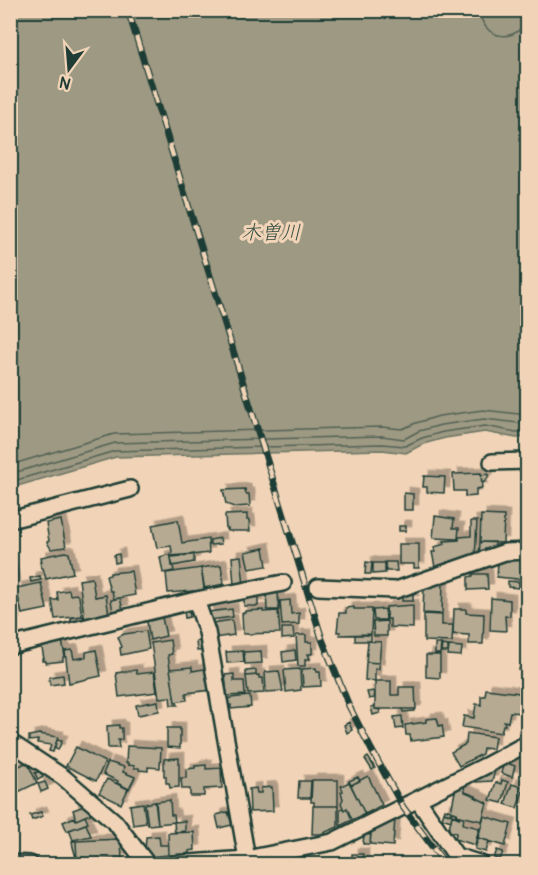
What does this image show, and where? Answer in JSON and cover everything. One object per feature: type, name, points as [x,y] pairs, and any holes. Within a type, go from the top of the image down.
[{"type":"street","points":[[492,462],[528,461]]},
{"type":"street","points":[[10,520],[130,489]]},
{"type":"street","points":[[318,587],[396,590],[505,552],[528,551]]},
{"type":"street","points":[[10,646],[196,600],[283,583]]},
{"type":"street","points":[[196,600],[207,632],[247,859]]},
{"type":"street","points":[[10,741],[63,777],[115,822],[147,864]]},
{"type":"street","points":[[174,864],[247,859],[332,842],[528,743]]},
{"type":"street","points":[[418,800],[456,856],[481,864]]},
{"type":"street","points":[[10,863],[30,864]]},
{"type":"water","name":"木曽川","points":[[11,10],[497,11],[487,13],[488,15],[502,11],[503,14],[527,11],[527,437],[516,438],[485,432],[445,438],[423,444],[406,453],[382,450],[116,457],[11,488]]},
{"type":"building","points":[[481,473],[482,488],[476,489],[476,496],[465,497],[465,491],[454,491],[453,474]]},
{"type":"building","points":[[488,474],[488,478],[482,484],[481,475]]},
{"type":"building","points":[[424,476],[445,477],[444,493],[427,492],[427,487],[423,487]]},
{"type":"building","points":[[245,489],[246,494],[249,494],[250,506],[234,507],[226,504],[223,490]]},
{"type":"building","points":[[521,492],[525,492],[525,508],[521,508]]},
{"type":"building","points":[[404,493],[413,494],[413,510],[404,510]]},
{"type":"building","points":[[247,514],[250,531],[228,531],[228,528],[226,529],[225,515]]},
{"type":"building","points":[[481,515],[504,516],[503,543],[480,542]]},
{"type":"building","points":[[435,516],[454,519],[453,528],[459,528],[458,539],[433,538]]},
{"type":"building","points":[[61,520],[66,547],[51,549],[47,542],[49,541],[46,523]]},
{"type":"building","points":[[178,520],[182,543],[208,539],[209,553],[173,557],[171,546],[157,548],[152,525]]},
{"type":"building","points":[[471,521],[477,521],[475,558],[447,562],[448,565],[435,567],[432,552],[435,552],[434,547],[445,544],[444,541],[471,536]]},
{"type":"building","points":[[399,526],[406,526],[406,531],[399,531]]},
{"type":"building","points":[[220,538],[221,544],[210,545],[210,540]]},
{"type":"building","points":[[480,542],[495,542],[495,547],[479,557]]},
{"type":"building","points":[[399,544],[419,544],[419,568],[414,568],[414,564],[399,564]]},
{"type":"building","points":[[264,548],[267,566],[249,569],[245,552]]},
{"type":"building","points":[[69,553],[73,573],[46,579],[43,568],[41,568],[41,557]]},
{"type":"building","points":[[119,554],[120,562],[115,563],[114,555]]},
{"type":"building","points":[[170,554],[174,571],[163,573],[160,557]]},
{"type":"building","points":[[194,554],[194,562],[172,566],[171,556]]},
{"type":"building","points":[[241,556],[244,586],[234,586],[232,557]]},
{"type":"building","points":[[513,557],[528,557],[528,580],[497,577],[500,559],[513,560]]},
{"type":"building","points":[[366,562],[372,563],[371,574],[365,574]]},
{"type":"building","points":[[385,562],[396,562],[397,571],[386,571]]},
{"type":"building","points":[[373,563],[385,563],[385,573],[373,574]]},
{"type":"building","points":[[221,565],[224,584],[204,588],[201,568]]},
{"type":"building","points":[[201,568],[205,590],[168,593],[166,573]]},
{"type":"building","points":[[11,569],[15,586],[13,587],[10,587]]},
{"type":"building","points":[[131,571],[135,595],[114,599],[106,576],[110,573]]},
{"type":"building","points":[[473,574],[487,574],[488,589],[468,590],[468,577]]},
{"type":"building","points":[[40,576],[41,580],[31,582],[30,578]]},
{"type":"building","points":[[92,578],[95,597],[106,595],[109,615],[85,621],[79,580]]},
{"type":"building","points":[[508,581],[519,582],[519,588],[508,587]]},
{"type":"building","points":[[41,583],[47,609],[22,614],[16,588]]},
{"type":"building","points":[[424,584],[443,584],[442,614],[423,613]]},
{"type":"building","points":[[69,590],[70,595],[76,594],[79,597],[82,616],[55,619],[52,600],[58,600],[57,592]]},
{"type":"building","points":[[266,591],[278,591],[279,610],[267,610]]},
{"type":"building","points":[[258,593],[258,606],[244,606],[244,594]]},
{"type":"building","points":[[402,594],[413,594],[413,601],[402,601]]},
{"type":"building","points":[[120,598],[123,610],[113,612],[111,600]]},
{"type":"building","points":[[491,598],[510,600],[510,616],[505,616],[506,631],[490,630]]},
{"type":"building","points":[[290,600],[291,614],[299,613],[299,624],[282,625],[280,601]]},
{"type":"building","points":[[16,602],[19,618],[11,619],[10,603]]},
{"type":"building","points":[[413,605],[413,628],[390,627],[386,607]]},
{"type":"building","points":[[354,607],[354,609],[372,609],[371,634],[340,635],[340,632],[337,632],[339,613],[346,613],[346,608]]},
{"type":"building","points":[[189,609],[190,617],[185,618],[184,610]]},
{"type":"building","points":[[232,609],[233,617],[209,620],[208,612]]},
{"type":"building","points":[[385,609],[386,620],[374,620],[373,610]]},
{"type":"building","points":[[454,609],[466,609],[466,613],[484,614],[483,644],[469,644],[469,635],[453,634]]},
{"type":"building","points":[[263,610],[263,612],[278,611],[280,633],[243,634],[242,613]]},
{"type":"building","points":[[161,613],[166,636],[150,640],[146,616]]},
{"type":"building","points":[[424,614],[442,615],[442,625],[453,625],[452,642],[424,641]]},
{"type":"building","points":[[83,616],[84,625],[71,624],[71,618]]},
{"type":"building","points":[[232,620],[234,635],[214,638],[212,623]]},
{"type":"building","points":[[387,621],[387,636],[374,636],[373,622]]},
{"type":"building","points":[[282,628],[293,628],[294,638],[282,639]]},
{"type":"building","points":[[146,631],[149,649],[121,655],[120,648],[122,647],[118,637]]},
{"type":"building","points":[[528,631],[528,653],[523,652]]},
{"type":"building","points":[[296,635],[306,635],[306,642],[312,642],[312,654],[308,654],[310,659],[305,659],[305,666],[298,666]]},
{"type":"building","points":[[355,635],[371,635],[371,641],[355,641]]},
{"type":"building","points":[[62,640],[65,657],[63,661],[46,663],[42,661],[44,659],[41,643]]},
{"type":"building","points":[[170,640],[172,654],[168,655],[175,702],[178,705],[171,705],[170,697],[159,698],[151,643]]},
{"type":"building","points":[[207,640],[209,650],[197,651],[196,641]]},
{"type":"building","points":[[368,641],[381,642],[379,663],[366,662]]},
{"type":"building","points":[[435,644],[441,644],[440,654],[435,654]]},
{"type":"building","points":[[442,645],[448,646],[448,652],[441,652]]},
{"type":"building","points":[[449,646],[462,647],[461,656],[448,655]]},
{"type":"building","points":[[72,650],[74,659],[86,657],[86,652],[96,650],[101,676],[69,683],[65,651]]},
{"type":"building","points":[[295,650],[296,660],[283,662],[282,652]]},
{"type":"building","points":[[243,651],[244,662],[227,663],[226,652]]},
{"type":"building","points":[[261,651],[262,663],[245,664],[244,652]]},
{"type":"building","points":[[426,655],[440,655],[440,678],[426,677]]},
{"type":"building","points":[[366,662],[379,663],[379,669],[375,669],[375,681],[365,680]]},
{"type":"building","points":[[521,664],[528,666],[528,672],[519,670]]},
{"type":"building","points":[[192,667],[192,671],[209,668],[212,690],[186,693],[187,700],[175,702],[170,669]]},
{"type":"building","points":[[316,668],[317,672],[320,672],[321,686],[303,687],[302,669]]},
{"type":"building","points":[[300,669],[301,690],[286,692],[284,670]]},
{"type":"building","points":[[136,670],[137,674],[154,672],[157,692],[119,697],[116,673]]},
{"type":"building","points":[[256,670],[256,675],[246,676],[246,671]]},
{"type":"building","points":[[279,671],[283,691],[266,692],[265,672]]},
{"type":"building","points":[[234,674],[234,681],[244,681],[245,695],[227,696],[225,675]]},
{"type":"building","points":[[63,675],[64,683],[50,685],[49,677]]},
{"type":"building","points":[[259,675],[259,678],[263,678],[264,693],[248,694],[246,676]]},
{"type":"building","points":[[375,681],[391,681],[391,695],[399,695],[399,687],[415,687],[416,709],[375,709]]},
{"type":"building","points":[[486,689],[528,694],[526,710],[528,710],[528,726],[521,724],[522,713],[510,712],[508,722],[504,721],[505,725],[501,733],[462,727],[464,716],[474,718],[476,704],[481,705],[481,696],[485,696]]},
{"type":"building","points":[[373,691],[375,698],[369,699],[367,692]]},
{"type":"building","points":[[250,696],[251,707],[231,709],[231,705],[228,706],[230,698]]},
{"type":"building","points":[[158,701],[159,711],[138,715],[136,705]]},
{"type":"building","points":[[375,706],[380,713],[373,715],[371,707]]},
{"type":"building","points":[[402,709],[415,709],[415,711],[403,712]]},
{"type":"building","points":[[402,716],[403,728],[396,729],[394,717]]},
{"type":"building","points":[[437,718],[439,726],[442,725],[444,737],[411,741],[410,735],[406,735],[405,725]]},
{"type":"building","points":[[349,722],[352,730],[347,733],[344,725]]},
{"type":"building","points":[[119,725],[119,728],[122,728],[122,740],[118,740],[119,748],[108,748],[107,726]]},
{"type":"building","points":[[167,728],[180,728],[180,748],[167,747]]},
{"type":"building","points":[[467,733],[495,737],[493,749],[483,748],[482,754],[459,766],[451,752],[466,744]]},
{"type":"building","points":[[39,734],[58,737],[53,752],[49,751],[51,745],[37,743],[38,740],[29,741],[29,736]]},
{"type":"building","points":[[57,740],[62,741],[58,750],[54,748]]},
{"type":"building","points":[[127,746],[161,748],[160,768],[148,767],[148,771],[128,765],[126,763]]},
{"type":"building","points":[[76,747],[105,762],[96,781],[66,766]]},
{"type":"building","points":[[368,757],[375,768],[372,770],[365,759]]},
{"type":"building","points":[[179,758],[179,787],[170,788],[164,776],[164,759]]},
{"type":"building","points":[[27,762],[37,783],[14,794],[10,786],[10,771]]},
{"type":"building","points":[[108,762],[124,767],[123,772],[135,777],[129,789],[103,774]]},
{"type":"building","points":[[504,762],[515,766],[512,777],[501,773]]},
{"type":"building","points":[[206,765],[206,769],[221,768],[222,788],[204,789],[204,796],[190,796],[190,789],[182,789],[181,778],[186,778],[186,769]]},
{"type":"building","points":[[40,771],[43,777],[38,780],[35,773]]},
{"type":"building","points":[[495,771],[492,781],[476,782],[478,774]]},
{"type":"building","points":[[368,776],[382,805],[365,814],[351,785]]},
{"type":"building","points":[[358,777],[360,781],[351,785],[349,781]]},
{"type":"building","points":[[107,779],[128,789],[121,804],[99,793]]},
{"type":"building","points":[[312,780],[338,780],[338,806],[314,806],[314,802],[311,802]]},
{"type":"building","points":[[502,780],[508,782],[502,803],[490,800],[496,782],[501,784]]},
{"type":"building","points":[[299,781],[311,781],[310,798],[298,798]]},
{"type":"building","points":[[45,782],[48,789],[41,792],[38,784]]},
{"type":"building","points":[[349,782],[365,814],[352,820],[347,808],[344,810],[341,803],[343,799],[341,792],[343,791],[341,786]]},
{"type":"building","points":[[512,784],[524,788],[517,808],[505,804]]},
{"type":"building","points":[[464,785],[465,792],[487,803],[482,821],[451,812],[456,786]]},
{"type":"building","points":[[272,787],[273,811],[250,812],[249,789],[256,788],[257,793],[261,793],[261,788]]},
{"type":"building","points":[[170,800],[171,815],[174,815],[175,822],[158,824],[156,802]]},
{"type":"building","points":[[155,802],[158,824],[148,825],[145,804]]},
{"type":"building","points":[[143,803],[146,823],[133,825],[130,805]]},
{"type":"building","points":[[87,805],[90,814],[76,820],[73,810]]},
{"type":"building","points":[[313,806],[338,806],[338,827],[321,834],[312,834]]},
{"type":"building","points":[[347,808],[352,820],[340,826],[340,809],[344,810]]},
{"type":"building","points":[[445,809],[457,813],[459,818],[444,812]]},
{"type":"building","points":[[41,812],[43,816],[32,820],[30,815]]},
{"type":"building","points":[[228,812],[232,825],[219,828],[216,815]]},
{"type":"building","points":[[444,812],[452,814],[451,821],[442,818]]},
{"type":"building","points":[[85,816],[88,823],[67,831],[63,822]]},
{"type":"building","points":[[452,816],[464,817],[463,824],[479,828],[475,845],[455,839],[456,833],[448,831]]},
{"type":"building","points":[[484,816],[511,824],[505,846],[478,838]]},
{"type":"building","points":[[395,818],[393,846],[370,844],[371,831]]},
{"type":"building","points":[[185,821],[185,831],[175,832],[174,822]]},
{"type":"building","points":[[86,824],[91,836],[73,840],[69,830]]},
{"type":"building","points":[[194,832],[195,850],[185,854],[169,855],[168,833]]},
{"type":"building","points":[[364,834],[371,835],[370,844],[363,844]]},
{"type":"building","points":[[159,836],[160,845],[168,845],[168,855],[148,857],[147,851],[145,852],[146,837]]},
{"type":"building","points":[[478,838],[489,841],[486,852],[475,849]]},
{"type":"building","points":[[120,839],[122,859],[77,861],[76,841]]},
{"type":"building","points":[[72,841],[76,841],[77,861],[73,847]]},
{"type":"building","points":[[497,850],[503,852],[500,860],[494,858]]},
{"type":"building","points":[[352,854],[363,854],[363,864],[352,864]]},
{"type":"building","points":[[278,861],[295,862],[294,864],[277,864]]},
{"type":"railway","points":[[128,10],[322,639],[349,706],[371,749],[403,807],[445,864]]}]
